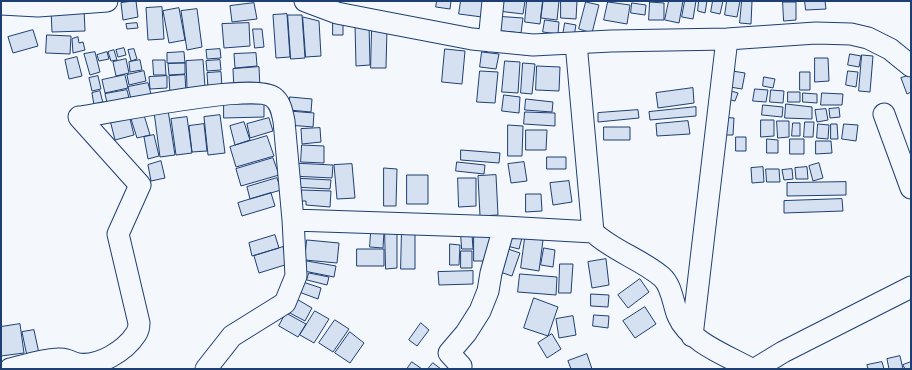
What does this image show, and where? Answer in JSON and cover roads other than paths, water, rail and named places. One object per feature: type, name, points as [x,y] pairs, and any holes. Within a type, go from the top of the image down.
[{"type":"street","points":[[1,4],[38,6],[107,1]]},
{"type":"street","points":[[305,1],[338,13],[372,20],[489,41],[533,45],[727,39],[816,33],[851,34],[868,38],[890,49],[911,66]]},
{"type":"street","points":[[489,41],[493,1]]},
{"type":"street","points":[[692,336],[727,39]]},
{"type":"street","points":[[576,43],[593,232],[603,242],[663,278],[673,298],[678,317],[692,336],[751,369]]},
{"type":"street","points":[[10,369],[42,360],[67,359],[77,364],[101,361],[121,350],[137,334],[139,323],[123,261],[118,234],[140,185],[79,117],[211,96],[263,93],[272,97],[280,106],[284,121],[293,220],[296,276],[285,303],[232,336],[206,369]]},
{"type":"street","points":[[884,114],[911,188]]},
{"type":"street","points":[[293,220],[504,227],[593,232]]},
{"type":"street","points":[[460,369],[462,366],[449,353],[466,333],[480,311],[488,291],[491,273],[504,227]]},
{"type":"street","points":[[755,369],[783,352],[911,287]]}]
